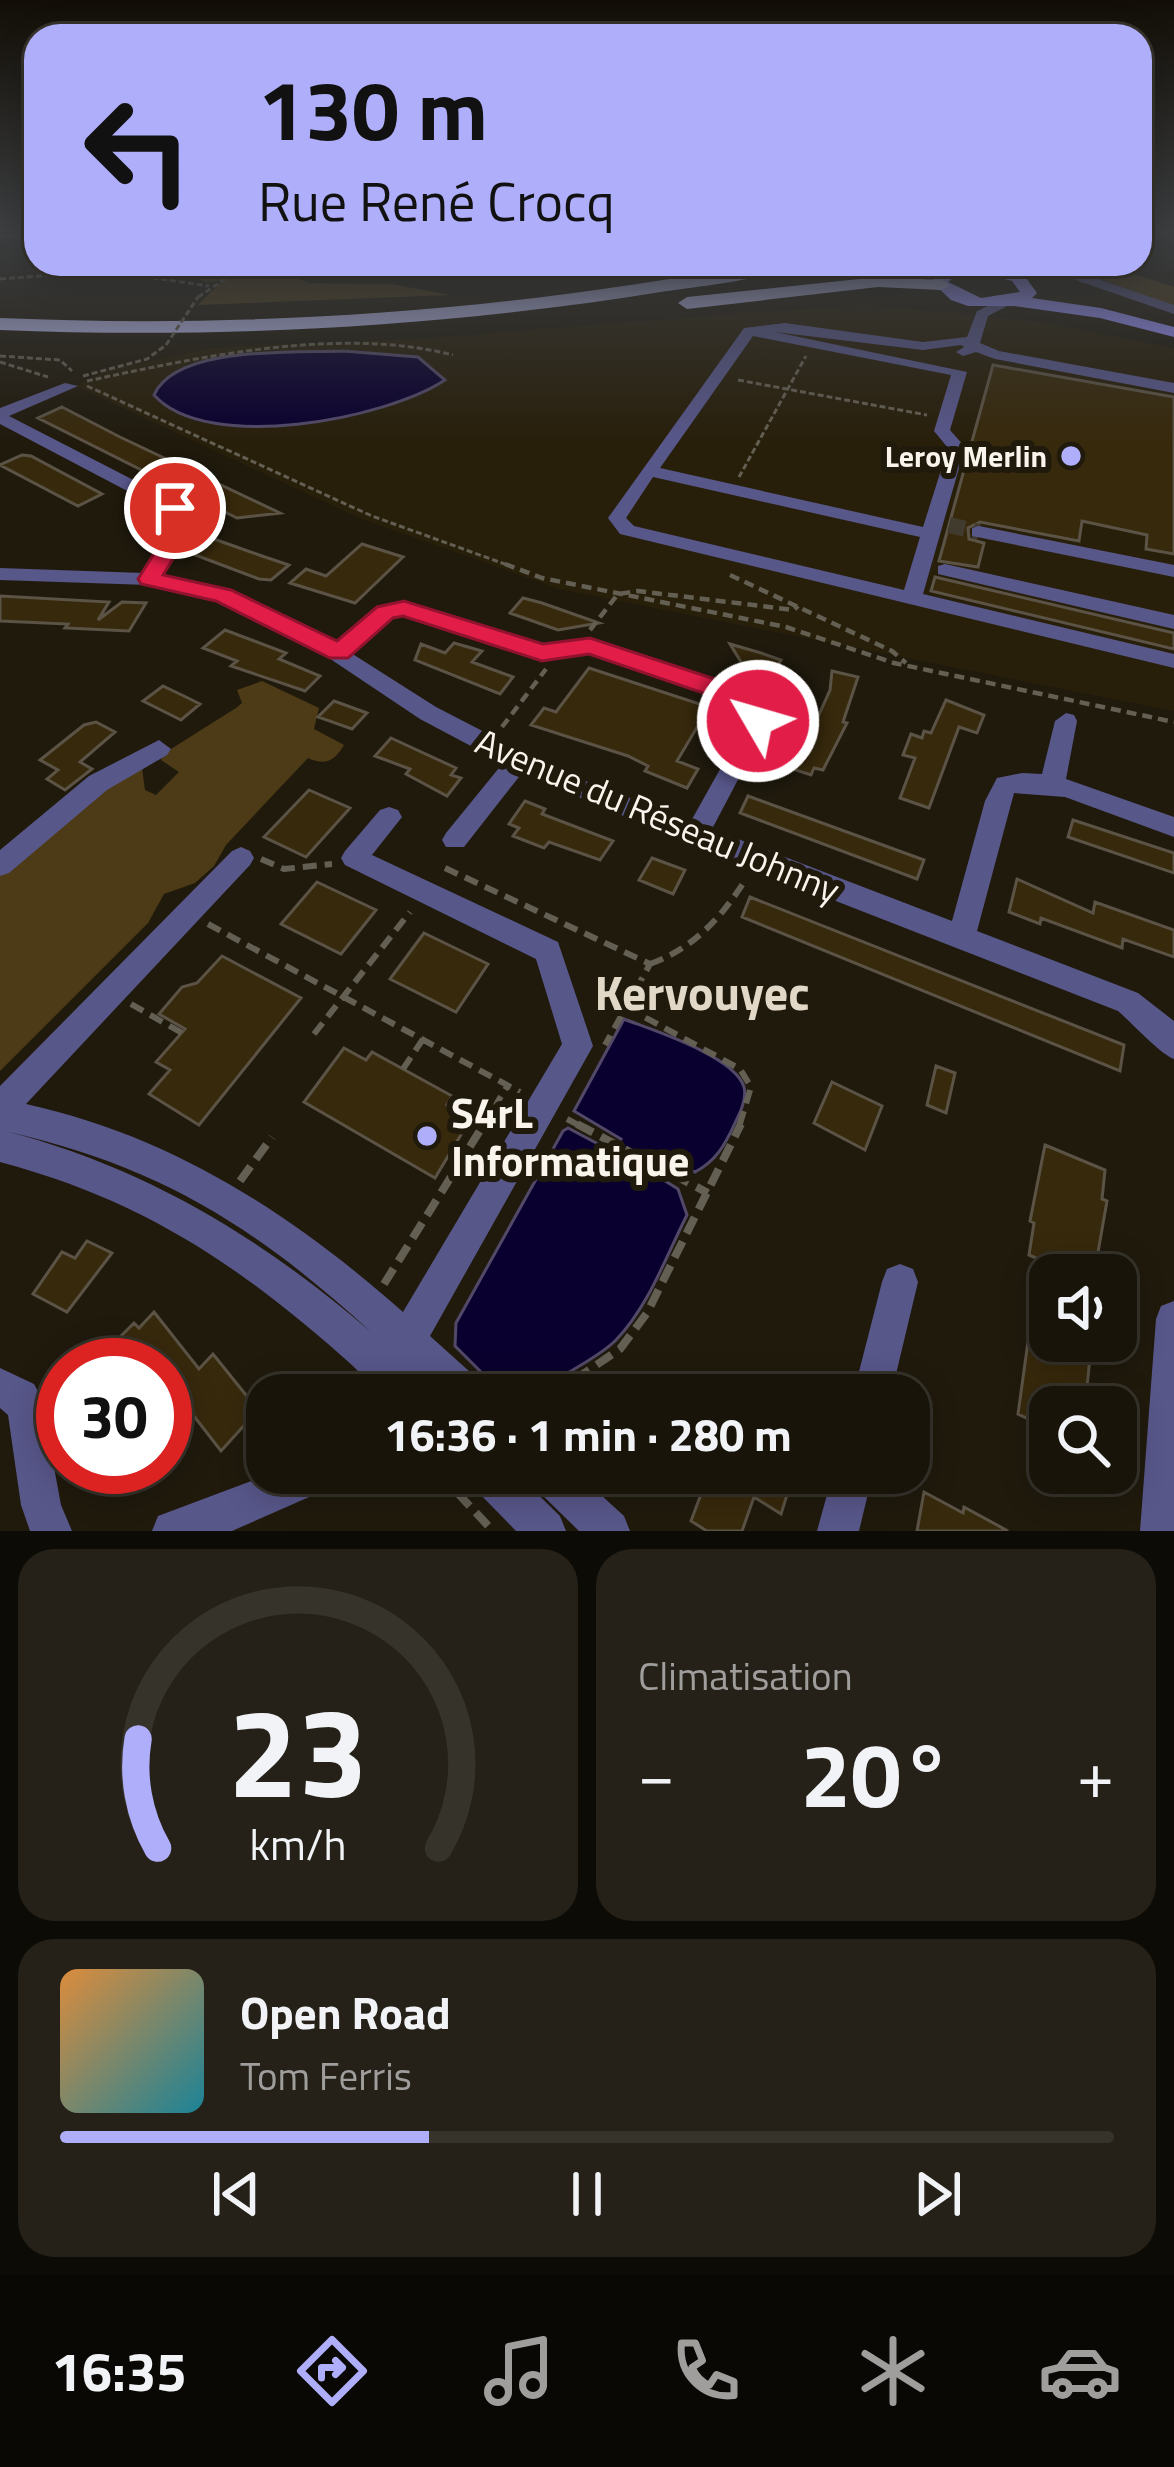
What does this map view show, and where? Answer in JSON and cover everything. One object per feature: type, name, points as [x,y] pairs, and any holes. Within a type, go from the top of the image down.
[{"type":"highway","points":[[0,305],[143,311],[437,299]]},
{"type":"highway","points":[[183,331],[487,312],[578,299]]},
{"type":"highway","points":[[0,325],[183,331],[457,325],[707,299]]},
{"type":"main road","points":[[1030,299],[1174,332]]},
{"type":"street","points":[[961,299],[967,344]]},
{"type":"street","points":[[967,344],[982,314],[1012,299]]},
{"type":"street","points":[[1144,299],[1174,310]]},
{"type":"street","points":[[1174,388],[967,344],[937,348],[796,325],[748,331],[619,514],[619,524],[698,549],[1174,661]]},
{"type":"street","points":[[748,331],[959,372],[942,431],[957,447],[938,527],[935,568],[911,600]]},
{"type":"street","points":[[0,416],[73,384]]},
{"type":"street","points":[[0,416],[180,512],[183,525],[149,579]]},
{"type":"street","points":[[650,471],[938,527]]},
{"type":"street","points":[[979,532],[1174,571]]},
{"type":"street","points":[[935,568],[1174,622]]},
{"type":"street","name":"Avenue du Réseau Johnny","points":[[0,574],[149,579],[223,595],[339,652],[415,704],[517,761],[696,836],[1127,1002],[1161,1028],[1174,1045]]},
{"type":"street","points":[[339,652],[386,612],[404,608],[553,653],[577,646],[602,650],[739,696],[758,708],[758,721],[696,836]]},
{"type":"street","points":[[1052,786],[1066,721]]},
{"type":"street","points":[[0,866],[98,784],[159,749]]},
{"type":"street","points":[[455,840],[517,761]]},
{"type":"street","points":[[961,939],[1002,791],[1024,780],[1174,826]]},
{"type":"street","points":[[388,817],[354,858],[548,951],[578,1046],[409,1337],[396,1374]]},
{"type":"street","points":[[241,858],[0,1111],[89,1133],[178,1169],[284,1234],[409,1337],[445,1374]]},
{"type":"street","points":[[0,1145],[94,1174],[190,1221],[302,1296],[378,1374]]},
{"type":"street","points":[[877,1374],[900,1282]]},
{"type":"street","points":[[1161,1531],[1174,1319]]},
{"type":"street","points":[[0,1387],[20,1397],[27,1411],[41,1505],[51,1531]]},
{"type":"street","points":[[173,1531],[273,1494]]},
{"type":"street","points":[[508,1494],[544,1531]]},
{"type":"street","points":[[570,1494],[609,1531]]},
{"type":"street","points":[[838,1531],[848,1494]]},
{"type":"path","points":[[73,384],[88,373],[147,359],[166,345],[196,299]]},
{"type":"path","points":[[73,384],[228,351],[409,344],[453,356]]},
{"type":"path","points":[[732,490],[812,346]]},
{"type":"path","points":[[0,359],[67,362],[73,384]]},
{"type":"path","points":[[0,359],[116,397],[397,526],[542,578],[804,632],[907,666],[1174,722]]},
{"type":"path","points":[[715,375],[945,418]]},
{"type":"path","points":[[698,549],[694,555],[702,562],[892,651],[907,666]]},
{"type":"path","points":[[577,646],[618,594],[638,591],[798,607]]},
{"type":"path","points":[[488,746],[550,664],[553,653]]},
{"type":"path","points":[[314,1034],[425,892],[464,852],[455,840]]},
{"type":"path","points":[[241,858],[251,854],[284,868],[354,858]]},
{"type":"path","points":[[650,964],[680,952],[710,929],[757,860]]},
{"type":"path","points":[[187,913],[708,1193]]},
{"type":"path","points":[[581,1374],[632,1337],[747,1112],[748,1078],[710,1049],[626,1006]]},
{"type":"path","points":[[403,1069],[423,1040]]},
{"type":"path","points":[[381,1287],[508,1085]]},
{"type":"path","points":[[222,1176],[248,1191]]},
{"type":"path","points":[[459,1494],[494,1531]]},
{"type":"shaded area","points":[[204,299],[338,299],[198,305]]},
{"type":"shaded area","points":[[864,304],[1038,322],[1174,348],[1174,711],[559,589],[359,518],[76,386],[109,370],[211,348],[429,338]]},
{"type":"shaded area","points":[[343,351],[418,357],[445,380],[382,407],[297,424],[214,423],[179,413],[154,395],[186,367],[211,360]]},
{"type":"shaded area","points":[[262,681],[319,708],[314,729],[344,745],[341,750],[324,762],[308,758],[226,845],[214,866],[195,883],[164,894],[148,923],[0,1071],[0,870],[98,794],[142,768],[145,790],[156,795],[179,772],[161,760],[163,754],[242,703],[237,690]]},
{"type":"shaded area","points":[[624,1019],[709,1055],[744,1087],[742,1106],[719,1152],[695,1172],[643,1151],[638,1164],[678,1189],[687,1215],[628,1327],[607,1348],[566,1374],[483,1374],[455,1346],[456,1323],[563,1131],[568,1128],[615,1153],[621,1139],[574,1111]]},
{"type":"building","name":"Leroy Merlin","points":[[993,365],[1174,397],[1174,554],[1146,549],[1147,535],[1082,521],[1079,541],[980,522],[968,528],[969,539],[984,543],[978,567],[939,561]]},
{"type":"building","points":[[62,407],[280,513],[237,518],[38,418]]},
{"type":"building","points":[[22,455],[102,494],[78,506],[0,465]]},
{"type":"building","points":[[211,538],[289,565],[271,580],[259,579],[190,553]]},
{"type":"building","points":[[362,544],[403,557],[355,603],[290,583],[306,569],[326,576]]},
{"type":"building","points":[[935,577],[1174,633],[1174,649],[931,591]]},
{"type":"building","points":[[0,596],[109,602],[98,620],[122,602],[146,603],[129,631],[65,628],[68,624],[0,621]]},
{"type":"building","points":[[523,598],[599,623],[558,630],[510,613]]},
{"type":"building","points":[[225,630],[286,653],[279,659],[320,676],[305,691],[231,666],[237,661],[203,648]]},
{"type":"building","points":[[454,643],[482,651],[472,662],[513,677],[500,694],[415,660],[421,644],[445,653]]},
{"type":"building","points":[[730,644],[781,660],[771,677],[749,675]]},
{"type":"building","points":[[589,668],[709,707],[677,761],[698,769],[687,788],[645,771],[648,766],[628,756],[531,725],[544,708],[556,712]]},
{"type":"building","points":[[832,671],[858,677],[843,722],[847,723],[823,770],[814,768],[811,775],[787,767],[800,736],[808,739],[830,690]]},
{"type":"building","points":[[163,686],[200,704],[181,720],[143,701]]},
{"type":"building","points":[[946,700],[984,715],[977,733],[959,727],[929,808],[900,798],[915,758],[903,755],[911,734],[922,738],[924,731],[931,733]]},
{"type":"building","points":[[334,701],[367,713],[352,729],[318,717]]},
{"type":"building","points":[[96,722],[115,732],[80,762],[92,769],[65,790],[47,779],[58,770],[40,760],[84,725]]},
{"type":"building","points":[[391,738],[456,768],[451,775],[461,778],[447,796],[406,774],[410,769],[375,756]]},
{"type":"building","points":[[309,790],[350,808],[306,857],[264,837]]},
{"type":"building","points":[[748,796],[924,860],[917,879],[740,813]]},
{"type":"building","points":[[525,801],[545,809],[542,814],[613,841],[600,860],[549,842],[544,848],[513,836],[519,828],[509,824]]},
{"type":"building","points":[[1073,820],[1174,853],[1174,873],[1068,837]]},
{"type":"building","points":[[652,858],[685,870],[673,894],[639,880]]},
{"type":"building","points":[[1017,879],[1093,913],[1095,902],[1174,930],[1174,957],[1123,939],[1122,948],[1041,918],[1040,924],[1009,912]]},
{"type":"building","points":[[317,882],[376,910],[341,954],[281,924]]},
{"type":"building","points":[[750,897],[1124,1045],[1120,1071],[742,917]]},
{"type":"building","points":[[424,933],[488,964],[456,1012],[390,979]]},
{"type":"building","points":[[222,956],[301,998],[199,1125],[149,1094],[170,1070],[156,1062],[185,1029],[159,1014],[182,987],[197,983]]},
{"type":"building","points":[[344,1048],[366,1060],[372,1052],[452,1096],[447,1105],[471,1118],[435,1178],[304,1102]]},
{"type":"building","points":[[936,1066],[955,1073],[946,1113],[927,1105]]},
{"type":"building","points":[[832,1082],[882,1106],[865,1150],[814,1123]]},
{"type":"building","points":[[1045,1145],[1105,1170],[1102,1199],[1107,1201],[1098,1254],[1029,1254],[1034,1223],[1030,1221]]},
{"type":"building","points":[[87,1241],[112,1253],[67,1312],[33,1294],[62,1252],[75,1258]]},
{"type":"building","points":[[154,1312],[175,1338],[119,1338],[134,1323],[139,1328]]},
{"type":"building","points":[[1029,1334],[1029,1362],[1090,1362],[1087,1386],[1029,1386],[1029,1419],[1018,1414]]},
{"type":"building","points":[[213,1354],[246,1395],[246,1423],[221,1451],[192,1414],[192,1360],[199,1369]]},
{"type":"building","points":[[701,1494],[787,1494],[781,1514],[754,1497],[742,1531],[707,1531],[691,1521]]},
{"type":"building","points":[[924,1494],[928,1494],[1008,1531],[917,1531]]},
{"type":"tunnel","points":[[949,525],[979,532]]},
{"type":"place","name":"Leroy Merlin","points":[[1071,456]]},
{"type":"place","name":"S4rL Informatique","points":[[427,1136]]},
{"type":"district","name":"Kervouyec","points":[[702,992]]},
{"type":"route","points":[[175,508],[183,515],[183,525],[149,579],[223,595],[339,652],[377,618],[404,608],[542,652],[590,646],[739,696],[758,708],[758,721]]}]
